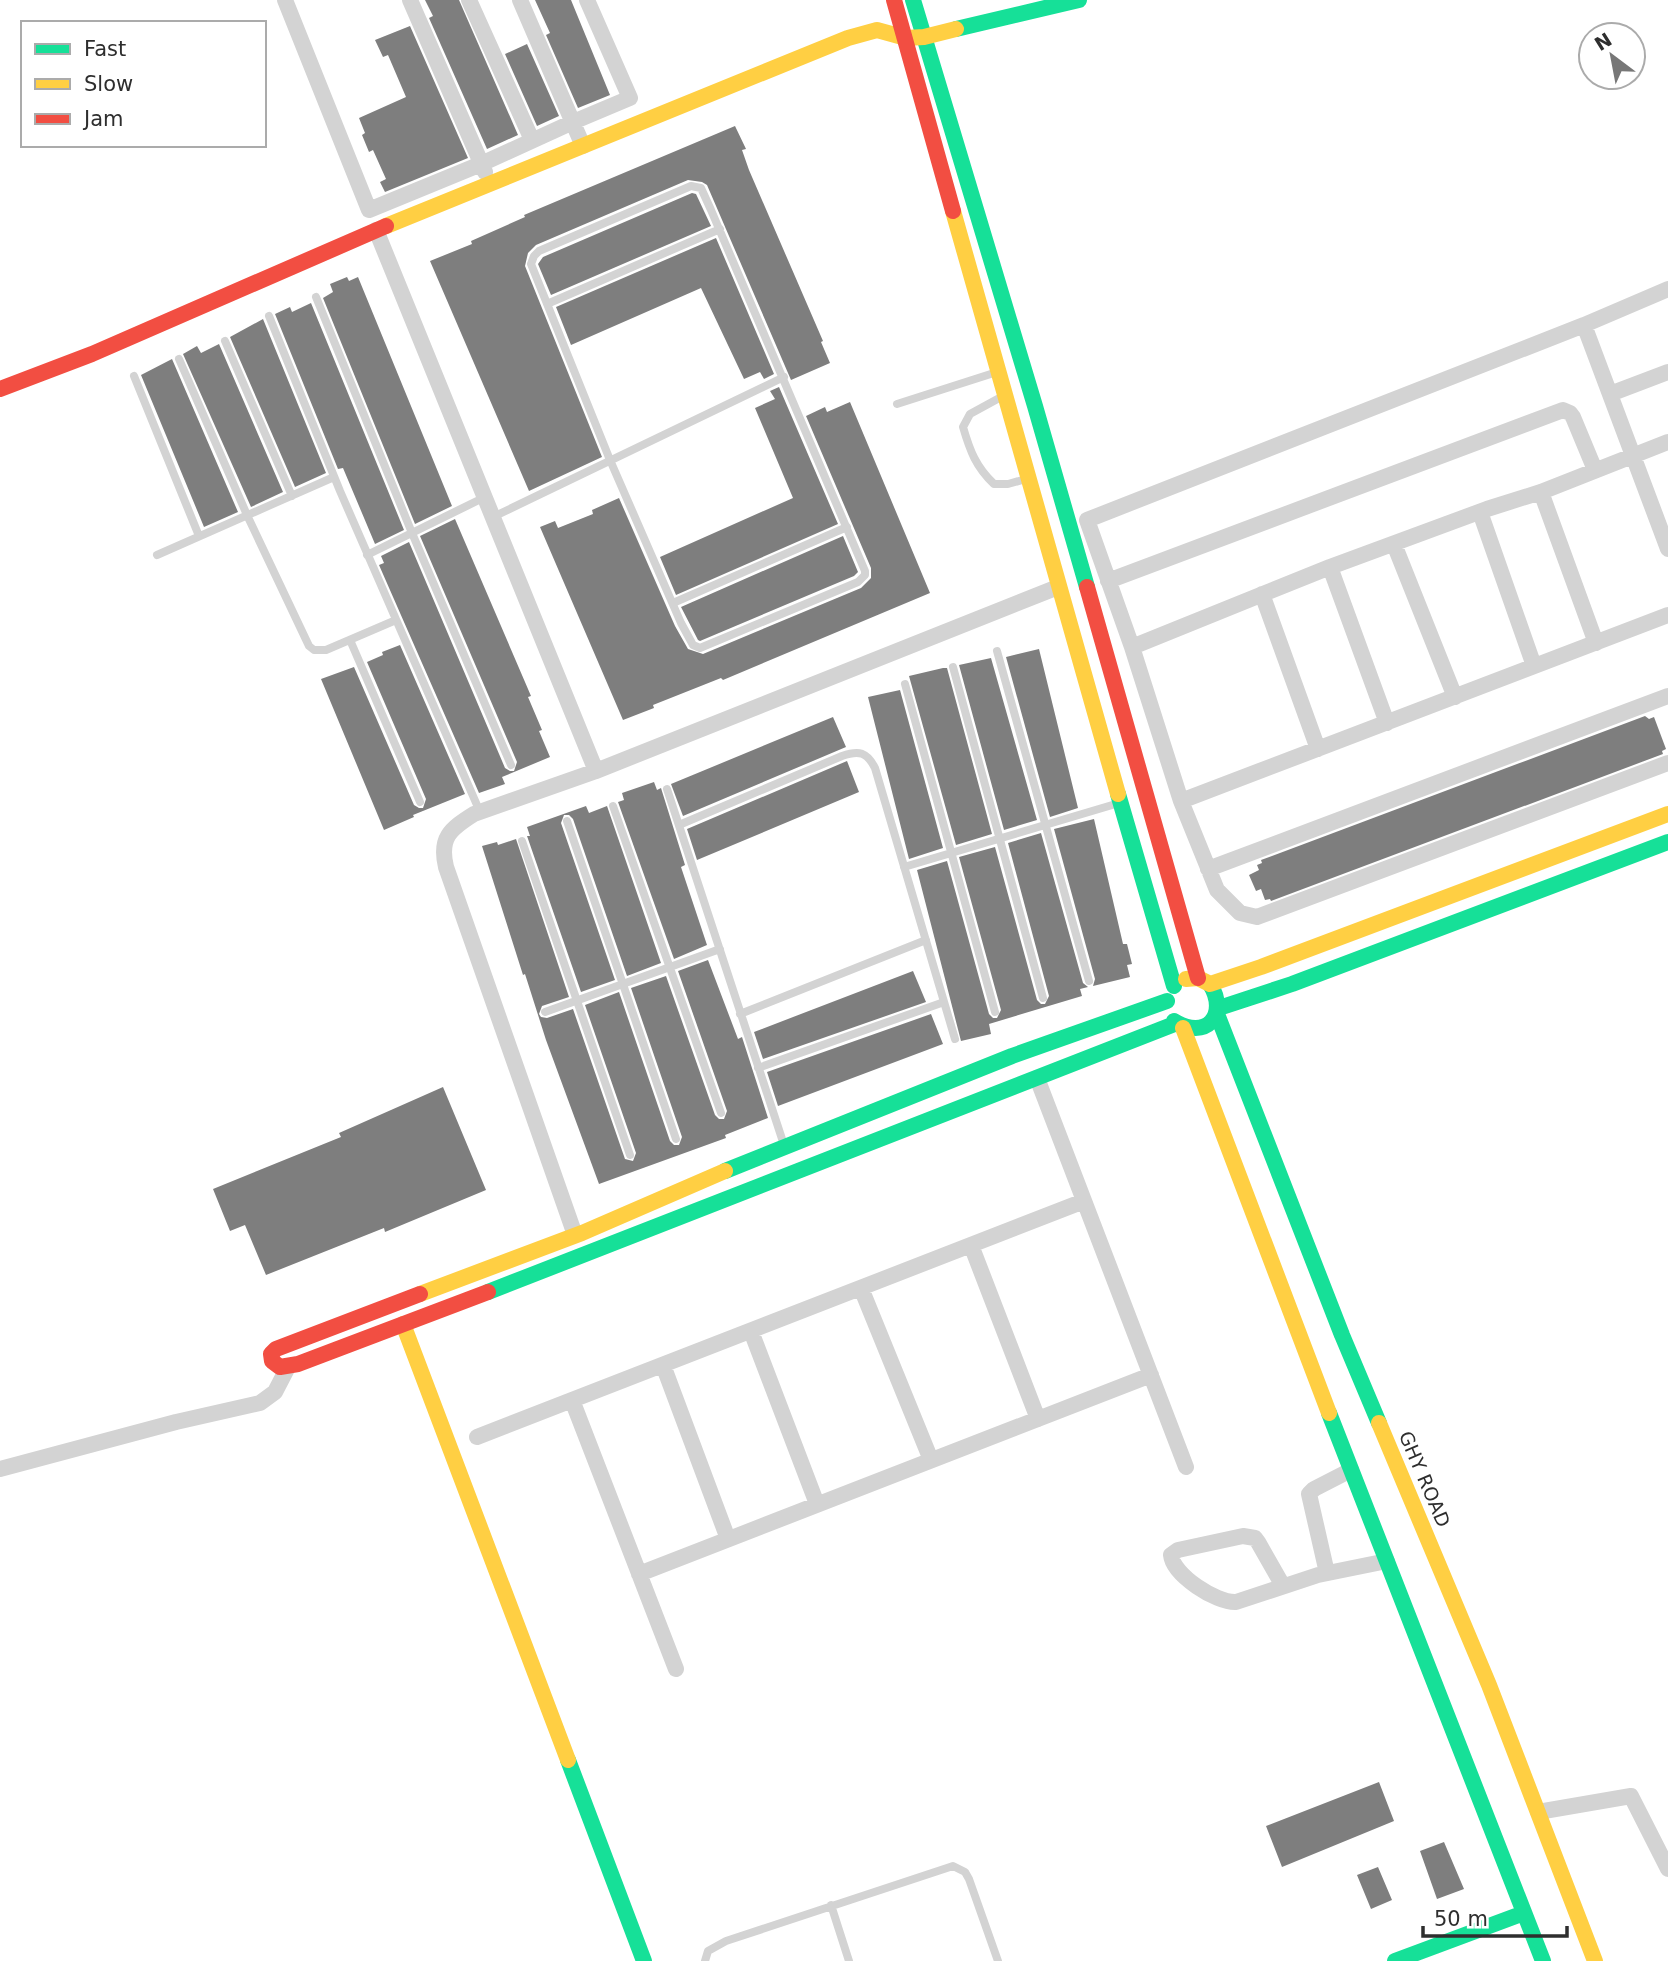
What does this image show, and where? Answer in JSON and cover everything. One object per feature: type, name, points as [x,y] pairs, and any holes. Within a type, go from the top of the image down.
[{"type":"street","points":[[285,0],[369,210],[630,98],[587,0]]},
{"type":"street","points":[[410,0],[490,184]]},
{"type":"street","points":[[468,0],[532,140]]},
{"type":"street","points":[[520,0],[583,146]]},
{"type":"street","points":[[894,0],[1058,587],[1174,986]]},
{"type":"street","points":[[913,0],[1204,981],[1217,995],[1218,1011]]},
{"type":"street","points":[[0,389],[92,354],[376,230],[848,38],[877,30],[906,38],[924,37],[1079,0]]},
{"type":"street","points":[[376,230],[596,771]]},
{"type":"street","points":[[1668,289],[1584,325],[1087,520],[1132,647],[1181,801],[1217,890],[1240,913],[1257,917],[1668,763]]},
{"type":"street","points":[[1584,325],[1668,548]]},
{"type":"street","points":[[1610,394],[1668,372]]},
{"type":"street","points":[[1108,581],[1563,410],[1573,417],[1595,470]]},
{"type":"street","points":[[1132,647],[1330,567],[1541,492],[1668,442]]},
{"type":"street","points":[[1541,492],[1596,642]]},
{"type":"street","points":[[1479,512],[1534,666]]},
{"type":"street","points":[[1394,544],[1455,697]]},
{"type":"street","points":[[1330,567],[1387,723]]},
{"type":"street","points":[[575,1235],[446,867],[442,853],[444,842],[459,824],[480,812],[596,771],[1058,587]]},
{"type":"street","points":[[1262,594],[1318,749]]},
{"type":"street","points":[[1181,801],[1668,615]]},
{"type":"street","points":[[1208,869],[1668,696]]},
{"type":"street","points":[[1543,1961],[1204,1087],[1180,1026],[1171,1017],[1167,1001],[1174,986],[1181,981],[1204,981],[1273,962],[1668,814]]},
{"type":"street","points":[[1167,1001],[1012,1056],[575,1235],[273,1351],[273,1364],[279,1368],[288,1367],[1037,1078],[1180,1026],[1191,1029],[1206,1026],[1218,1011],[1668,842]]},
{"type":"street","name":"GHY ROAD","points":[[1218,1011],[1342,1335],[1489,1685],[1595,1961]]},
{"type":"street","points":[[1037,1078],[1186,1466]]},
{"type":"street","points":[[477,1437],[1084,1201]]},
{"type":"street","points":[[971,1245],[1038,1419]]},
{"type":"street","points":[[861,1288],[931,1460]]},
{"type":"street","points":[[403,1324],[645,1961]]},
{"type":"street","points":[[751,1331],[817,1504]]},
{"type":"street","points":[[663,1365],[728,1539]]},
{"type":"street","points":[[0,1469],[176,1422],[260,1403],[275,1392],[288,1367]]},
{"type":"street","points":[[639,1574],[1151,1375]]},
{"type":"street","points":[[572,1400],[676,1669]]},
{"type":"street","points":[[1327,1573],[1309,1494],[1351,1470]]},
{"type":"street","points":[[1283,1586],[1258,1542],[1250,1536],[1178,1549],[1171,1555],[1178,1571],[1219,1600],[1236,1602],[1327,1573],[1387,1561]]},
{"type":"street","points":[[1538,1812],[1631,1796],[1668,1869]]},
{"type":"street","points":[[1395,1961],[1524,1913]]},
{"type":"lane","points":[[695,186],[701,188],[848,527],[865,575],[858,582],[700,648],[693,645],[610,460],[547,304],[531,264],[539,251],[695,186]]},
{"type":"lane","points":[[547,304],[720,229]]},
{"type":"lane","points":[[316,297],[412,533],[511,765]]},
{"type":"lane","points":[[269,316],[367,555],[480,812]]},
{"type":"lane","points":[[225,341],[292,496]]},
{"type":"lane","points":[[179,359],[247,515],[309,646],[320,651],[396,620]]},
{"type":"lane","points":[[897,404],[999,371]]},
{"type":"lane","points":[[134,376],[199,536]]},
{"type":"lane","points":[[493,517],[784,377]]},
{"type":"lane","points":[[1005,395],[970,414],[963,427],[981,472],[994,484],[1008,484],[1028,478]]},
{"type":"lane","points":[[157,555],[334,477]]},
{"type":"lane","points":[[367,555],[485,496]]},
{"type":"lane","points":[[673,603],[848,527]]},
{"type":"lane","points":[[350,640],[420,802]]},
{"type":"lane","points":[[997,651],[1089,982]]},
{"type":"lane","points":[[953,667],[1043,998]]},
{"type":"lane","points":[[905,684],[995,1012]]},
{"type":"lane","points":[[679,825],[842,756],[858,752],[865,754],[876,768],[955,1039]]},
{"type":"lane","points":[[667,789],[785,1148]]},
{"type":"lane","points":[[904,867],[1121,802]]},
{"type":"lane","points":[[613,806],[721,1113]]},
{"type":"lane","points":[[568,821],[677,1139]]},
{"type":"lane","points":[[522,841],[630,1155]]},
{"type":"lane","points":[[740,1014],[926,940]]},
{"type":"lane","points":[[545,1012],[720,949]]},
{"type":"lane","points":[[758,1068],[944,1002]]},
{"type":"lane","points":[[705,1961],[708,1951],[726,1941],[947,1867],[960,1868],[969,1879],[998,1961]]},
{"type":"lane","points":[[831,1905],[849,1961]]},
{"type":"building","points":[[425,0],[459,0],[518,135],[487,149],[429,18],[433,16]]},
{"type":"building","points":[[535,0],[571,0],[610,95],[578,108],[546,35],[550,33]]},
{"type":"building","points":[[410,26],[468,158],[385,192],[380,182],[386,179],[373,150],[369,152],[359,118],[406,97],[388,55],[383,57],[375,40]]},
{"type":"building","points":[[527,44],[559,116],[537,126],[505,54]]},
{"type":"building","points":[[735,126],[746,149],[742,150],[749,170],[830,363],[791,380],[707,185],[688,180],[536,245],[528,253],[525,266],[602,457],[529,491],[430,261],[472,244],[471,241],[525,217],[524,215]]},
{"type":"building","points":[[692,193],[696,194],[711,226],[551,295],[538,264],[543,257]]},
{"type":"building","points":[[716,238],[774,374],[764,379],[760,372],[744,379],[701,288],[571,345],[556,307]]},
{"type":"building","points":[[347,277],[349,281],[358,277],[452,506],[415,524],[323,298],[333,292],[330,284]]},
{"type":"building","points":[[311,303],[404,530],[375,544],[343,468],[338,469],[275,314],[290,307],[292,312]]},
{"type":"building","points":[[263,319],[326,473],[295,487],[230,337]]},
{"type":"building","points":[[219,344],[283,492],[251,507],[183,354],[197,346],[201,353]]},
{"type":"building","points":[[172,359],[238,512],[204,527],[141,375]]},
{"type":"building","points":[[779,387],[838,524],[676,595],[660,557],[793,498],[755,408],[775,399],[770,391]]},
{"type":"building","points":[[850,402],[930,593],[723,680],[721,678],[653,705],[654,708],[623,720],[540,527],[555,521],[558,528],[593,514],[592,510],[619,498],[675,626],[688,649],[703,654],[861,588],[871,578],[871,568],[806,416],[825,407],[827,412]]},
{"type":"building","points":[[455,519],[531,696],[528,697],[550,757],[502,777],[505,784],[479,793],[379,565],[384,563],[381,556],[409,542],[505,768],[514,771],[517,762],[420,536]]},
{"type":"building","points":[[843,536],[858,572],[854,576],[698,640],[681,607]]},
{"type":"building","points":[[400,645],[465,794],[384,830],[321,679],[354,667],[414,805],[423,808],[426,799],[367,662]]},
{"type":"building","points":[[1039,649],[1078,808],[1050,817],[1006,657]]},
{"type":"building","points":[[991,658],[1037,820],[1004,830],[959,665]]},
{"type":"building","points":[[947,668],[992,834],[956,845],[909,676]]},
{"type":"building","points":[[900,690],[943,848],[909,859],[868,697]]},
{"type":"building","points":[[1645,716],[1649,719],[1654,717],[1666,749],[1662,751],[1663,754],[1271,901],[1265,900],[1261,889],[1256,891],[1249,875],[1259,870],[1257,865],[1262,863],[1261,860]]},
{"type":"building","points":[[833,717],[846,747],[683,816],[671,784]]},
{"type":"building","points":[[847,761],[859,792],[697,860],[687,829]]},
{"type":"building","points":[[654,782],[657,790],[661,788],[685,865],[681,867],[707,945],[674,959],[618,802],[624,800],[622,793]]},
{"type":"building","points":[[586,806],[589,813],[607,806],[661,963],[627,976],[573,819],[564,815],[561,823],[615,980],[581,992],[527,836],[530,836],[527,827]]},
{"type":"building","points":[[1094,819],[1123,944],[1127,944],[1132,964],[1127,965],[1130,977],[1093,986],[1095,979],[1054,829]]},
{"type":"building","points":[[1041,833],[1083,983],[1088,987],[1080,989],[1082,996],[989,1024],[991,1034],[961,1041],[917,870],[947,861],[989,1014],[997,1018],[1001,1010],[959,857],[995,847],[1037,1000],[1045,1004],[1049,996],[1008,843]]},
{"type":"building","points":[[516,839],[569,997],[542,1006],[539,1014],[547,1018],[573,1009],[625,1159],[633,1161],[636,1153],[585,1005],[619,992],[670,1141],[679,1145],[682,1137],[631,988],[666,976],[715,1115],[724,1119],[727,1111],[678,971],[708,960],[738,1039],[742,1037],[768,1118],[725,1135],[726,1138],[599,1184],[546,1040],[525,974],[523,975],[482,846],[497,842],[498,845]]},
{"type":"building","points":[[913,971],[926,1002],[763,1059],[754,1032]]},
{"type":"building","points":[[931,1014],[943,1044],[778,1106],[767,1072]]},
{"type":"building","points":[[443,1087],[486,1190],[385,1232],[384,1228],[266,1275],[245,1225],[230,1231],[213,1189],[341,1137],[339,1133]]},
{"type":"building","points":[[1379,1782],[1394,1821],[1282,1867],[1266,1826]]},
{"type":"building","points":[[1444,1842],[1464,1889],[1437,1899],[1420,1851]]},
{"type":"building","points":[[1378,1867],[1392,1900],[1371,1909],[1357,1875]]},
{"type":"traffic: fast","points":[[913,0],[1087,587]]},
{"type":"traffic: fast","points":[[956,29],[1079,0]]},
{"type":"traffic: fast","points":[[1118,794],[1174,986]]},
{"type":"traffic: fast","points":[[1219,1008],[1292,984],[1668,842]]},
{"type":"traffic: fast","points":[[1174,1021],[1196,1028],[1211,1022],[1217,1006],[1210,984]]},
{"type":"traffic: fast","points":[[725,1171],[1012,1056],[1167,1001]]},
{"type":"traffic: fast","points":[[1217,1014],[1379,1423]]},
{"type":"traffic: fast","points":[[488,1292],[1177,1023]]},
{"type":"traffic: fast","points":[[1329,1413],[1543,1961]]},
{"type":"traffic: fast","points":[[568,1760],[644,1961]]},
{"type":"traffic: fast","points":[[1395,1961],[1524,1913]]},
{"type":"traffic: slow","points":[[386,226],[848,38],[877,30],[906,38],[924,37],[956,29]]},
{"type":"traffic: slow","points":[[953,211],[1118,794]]},
{"type":"traffic: slow","points":[[1186,979],[1198,978],[1210,984],[1261,967],[1668,814]]},
{"type":"traffic: slow","points":[[1183,1028],[1329,1413]]},
{"type":"traffic: slow","points":[[420,1294],[582,1233],[725,1171]]},
{"type":"traffic: slow","points":[[403,1324],[568,1760]]},
{"type":"traffic: slow","points":[[1379,1423],[1489,1685],[1595,1961]]},
{"type":"traffic: jam","points":[[894,0],[953,211]]},
{"type":"traffic: jam","points":[[0,389],[92,354],[386,226]]},
{"type":"traffic: jam","points":[[1087,587],[1198,978]]},
{"type":"traffic: jam","points":[[420,1294],[276,1349],[271,1354],[272,1361],[280,1367],[298,1364],[488,1292]]}]
